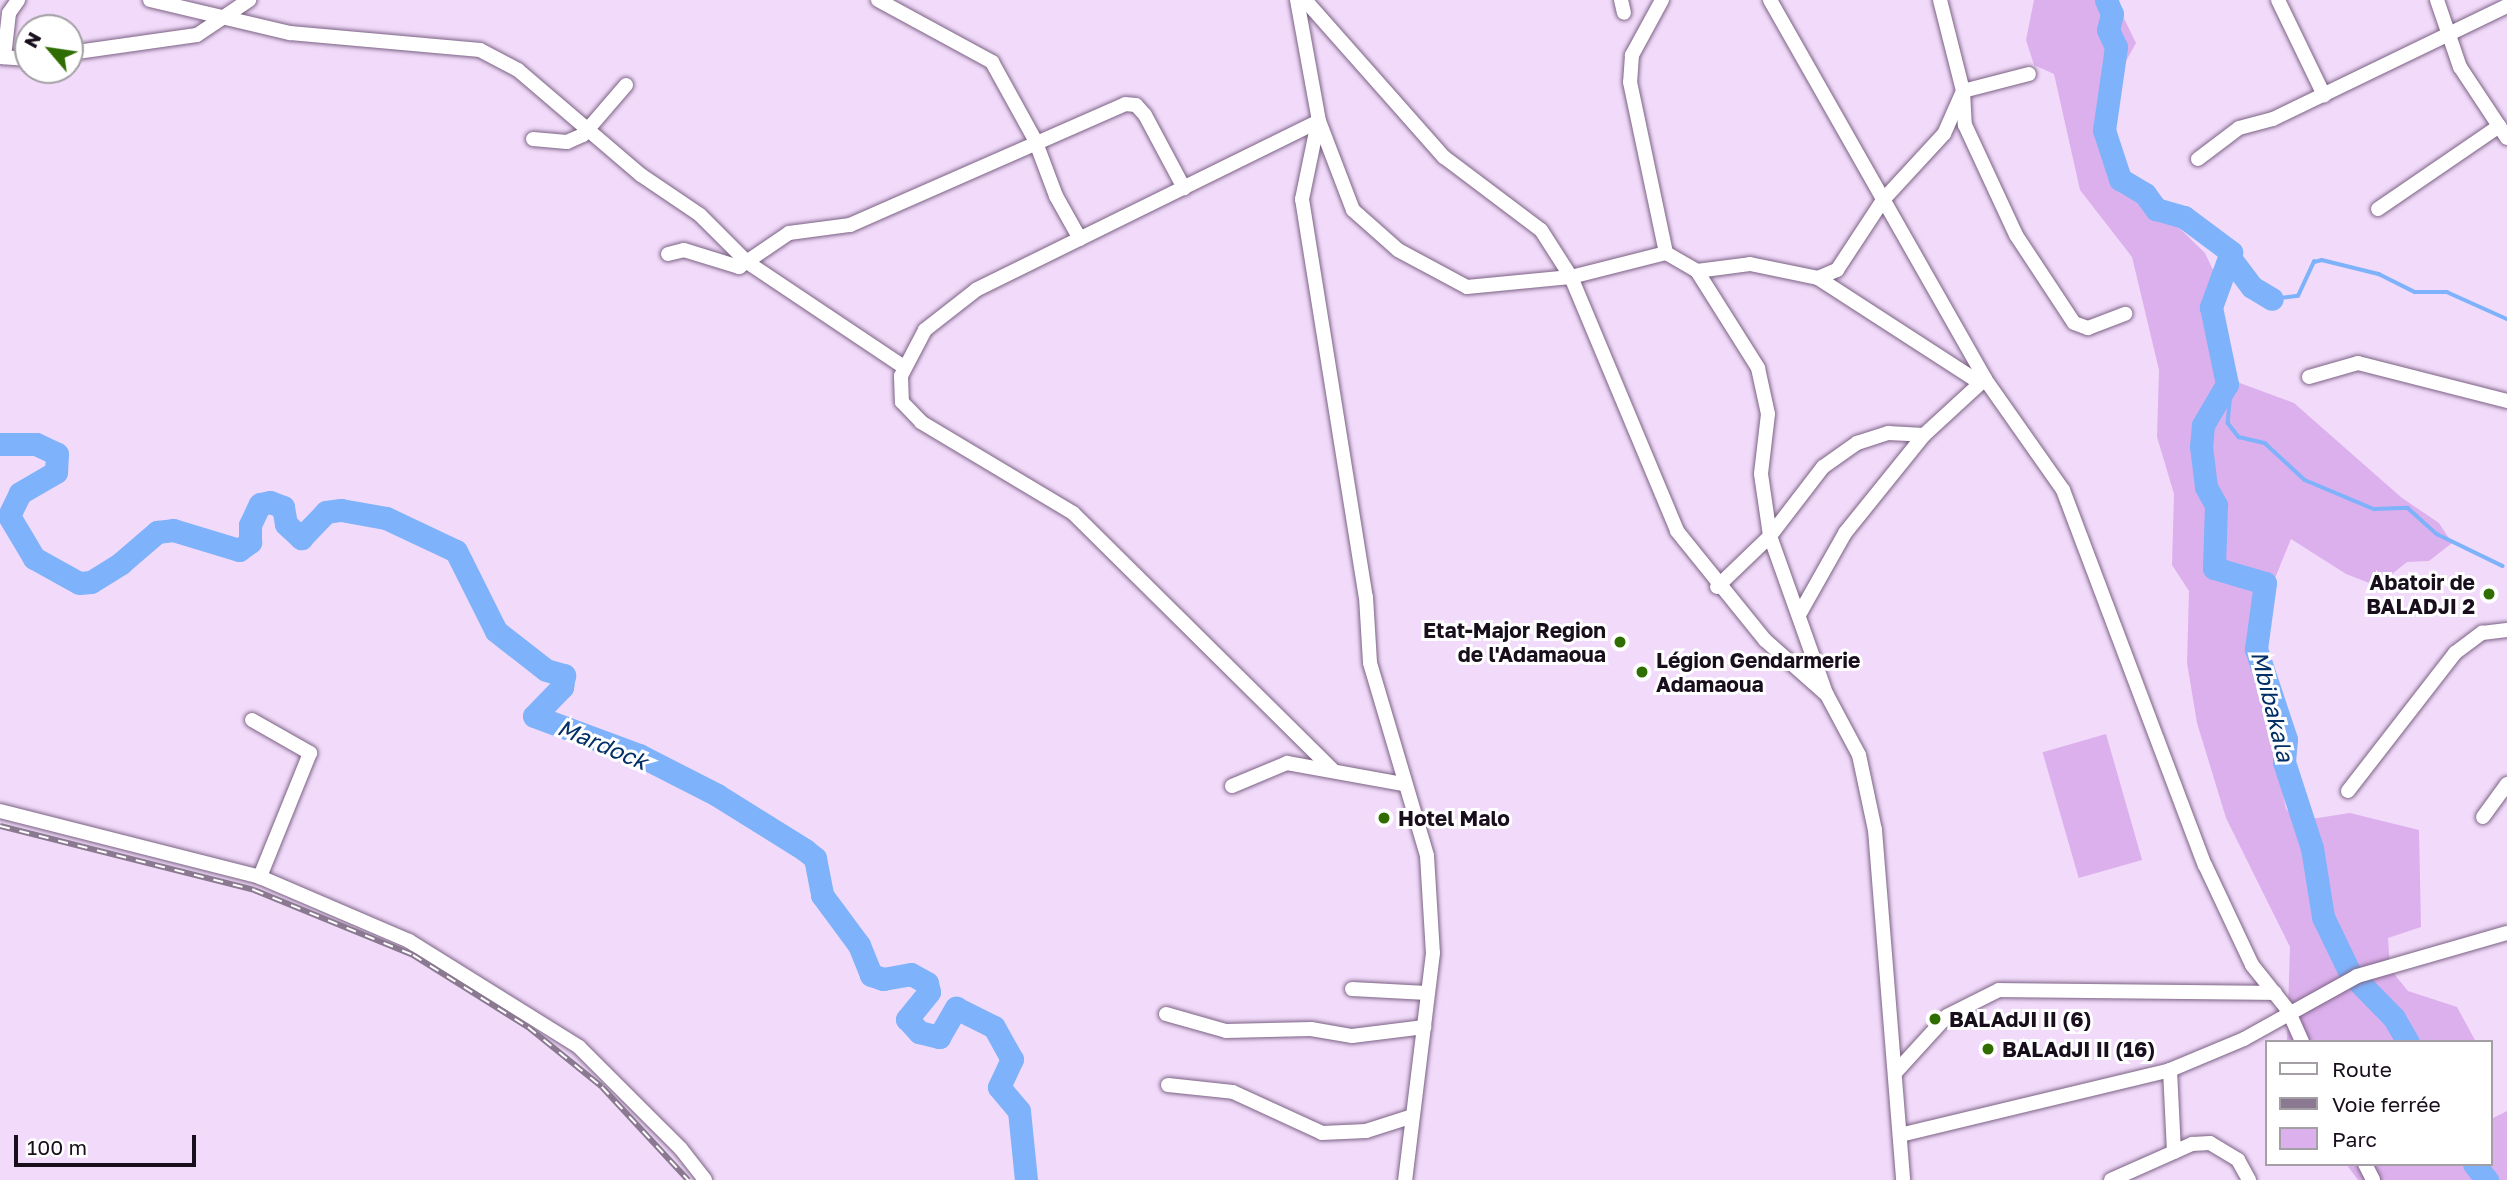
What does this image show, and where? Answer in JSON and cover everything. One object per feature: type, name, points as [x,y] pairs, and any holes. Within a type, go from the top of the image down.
[{"type":"street","points":[[1,56],[9,13],[18,0]]},
{"type":"street","points":[[150,0],[218,20],[320,38],[480,50],[519,70],[641,175],[700,215],[747,262],[904,367]]},
{"type":"street","points":[[84,51],[197,35],[249,0]]},
{"type":"street","points":[[878,0],[992,62],[1035,140],[1056,196],[1080,239]]},
{"type":"street","points":[[1297,0],[1318,121],[1353,210],[1398,250],[1467,287],[1571,277],[1666,253],[1697,271],[1758,368],[1768,414],[1761,474],[1770,536],[1800,613],[1826,695],[1859,755],[1875,830],[1903,1180]]},
{"type":"street","points":[[1305,0],[1444,157],[1541,230],[1571,277],[1677,531],[1717,587],[1765,640],[1826,695]]},
{"type":"street","points":[[1662,0],[1632,55],[1630,82],[1666,253]]},
{"type":"street","points":[[1770,0],[1983,381],[2063,490],[2205,865],[2252,965],[2288,1010],[2301,1040]]},
{"type":"street","points":[[1940,0],[1963,91],[1965,125],[1977,156],[2045,284],[2080,327],[2125,314]]},
{"type":"street","points":[[2278,0],[2324,95]]},
{"type":"street","points":[[2378,209],[2503,132],[2456,60],[2452,33],[2437,0]]},
{"type":"street","points":[[2198,159],[2238,128],[2324,95],[2507,6]]},
{"type":"street","points":[[1963,91],[2029,74]]},
{"type":"street","points":[[533,139],[567,142],[588,127],[626,85]]},
{"type":"street","points":[[1818,278],[1837,270],[1855,250],[1883,200],[1944,134],[1963,91]]},
{"type":"street","points":[[668,254],[684,250],[725,264],[747,262],[789,233],[850,225],[1035,140],[1136,105],[1184,188]]},
{"type":"street","points":[[1318,121],[1080,239],[943,313],[925,330],[904,367],[902,402],[921,422],[1073,513],[1332,769]]},
{"type":"street","points":[[1318,121],[1302,199],[1366,597],[1370,663],[1402,784],[1427,856],[1433,953],[1409,1116],[1405,1180]]},
{"type":"street","points":[[1697,271],[1750,264],[1818,278],[1983,381]]},
{"type":"street","points":[[2309,377],[2358,363],[2507,401]]},
{"type":"street","points":[[1800,613],[1845,533],[1924,435],[1983,381]]},
{"type":"street","points":[[1717,587],[1770,536],[1823,467],[1857,443],[1888,433],[1924,435]]},
{"type":"street","points":[[2348,791],[2455,653],[2483,633],[2507,630]]},
{"type":"street","points":[[252,720],[310,753],[260,877]]},
{"type":"street","points":[[1232,786],[1275,764],[1332,769],[1402,784]]},
{"type":"street","points":[[2483,817],[2507,784]]},
{"type":"street","points":[[0,811],[260,877],[408,941],[522,1007],[579,1047],[681,1149],[705,1180]]},
{"type":"street","points":[[1900,1135],[2170,1070],[2245,1039],[2288,1010],[2354,977],[2507,933]]},
{"type":"street","points":[[1352,989],[1427,993]]},
{"type":"street","points":[[1895,1073],[1947,1016],[1999,990],[2275,993]]},
{"type":"street","points":[[1166,1014],[1226,1031],[1311,1029],[1352,1036],[1424,1027]]},
{"type":"street","points":[[2170,1070],[2174,1152]]},
{"type":"street","points":[[1168,1085],[1233,1093],[1322,1133],[1366,1131],[1409,1116]]},
{"type":"street","points":[[2111,1180],[2141,1173],[2192,1144],[2225,1147],[2249,1180]]},
{"type":"green space","name":"Mbibakala","points":[[2034,0],[2115,0],[2136,43],[2111,88],[2099,150],[2205,253],[2223,291],[2218,333],[2237,382],[2294,403],[2402,498],[2439,523],[2452,543],[2429,561],[2407,562],[2377,586],[2346,574],[2291,539],[2247,647],[2271,678],[2271,731],[2286,809],[2298,821],[2350,813],[2419,830],[2421,927],[2388,938],[2390,969],[2408,991],[2457,1007],[2475,1040],[2287,1040],[2290,947],[2226,818],[2197,723],[2187,663],[2189,591],[2172,565],[2174,494],[2157,437],[2159,370],[2132,257],[2080,190],[2054,74],[2034,65],[2026,40]]},
{"type":"green space","points":[[2106,734],[2142,860],[2079,878],[2043,752]]},
{"type":"green space","points":[[2507,1111],[2507,1180],[2358,1180],[2348,1166],[2493,1166],[2493,1118]]},
{"type":"waterway","name":"Mbibakala","points":[[2106,0],[2112,14],[2108,30],[2116,47],[2104,130],[2120,179],[2145,194],[2156,209],[2184,217],[2231,252],[2211,307],[2227,384],[2203,425],[2201,446],[2206,487],[2216,505],[2214,568],[2265,583],[2256,649],[2286,739],[2284,762],[2312,848],[2323,917],[2350,973],[2394,1018],[2407,1040]]},
{"type":"waterway","points":[[2230,258],[2252,287],[2272,299]]},
{"type":"waterway","points":[[2272,299],[2298,296],[2314,262],[2322,260],[2379,274],[2415,292],[2447,292],[2507,319]]},
{"type":"waterway","points":[[2224,387],[2230,402],[2228,423],[2239,437],[2265,443],[2305,480],[2374,509],[2408,508],[2437,534],[2503,566]]},
{"type":"waterway","name":"Mardock","points":[[0,444],[36,444],[57,454],[56,472],[20,493],[9,516],[34,558],[79,583],[91,582],[121,563],[157,532],[173,530],[239,550],[250,542],[250,525],[260,504],[270,502],[283,507],[286,524],[301,538],[326,512],[341,510],[386,518],[456,551],[496,631],[546,670],[564,675],[562,687],[534,716],[639,755],[717,795],[815,858],[822,895],[859,945],[871,975],[883,979],[911,974],[927,983],[929,992],[907,1019],[919,1032],[939,1037],[956,1008],[994,1027],[1012,1059],[999,1087],[1019,1111],[1026,1180]]},
{"type":"waterway","name":"Mbibakala","points":[[2476,1166],[2487,1180]]},
{"type":"railway","points":[[0,826],[254,890],[413,955],[528,1027],[602,1087],[688,1180]]},
{"type":"place","name":"Abatoir de BALADJI 2","points":[[2489,594]]},
{"type":"place","name":"Etat-Major Region de l'Adamaoua","points":[[1620,642]]},
{"type":"place","name":"Légion Gendarmerie Adamaoua","points":[[1642,672]]},
{"type":"place","name":"Hotel Malo","points":[[1384,818]]},
{"type":"place","name":"BALAdJI II (6)","points":[[1935,1019]]},
{"type":"place","name":"BALAdJI II (16)","points":[[1988,1049]]}]
